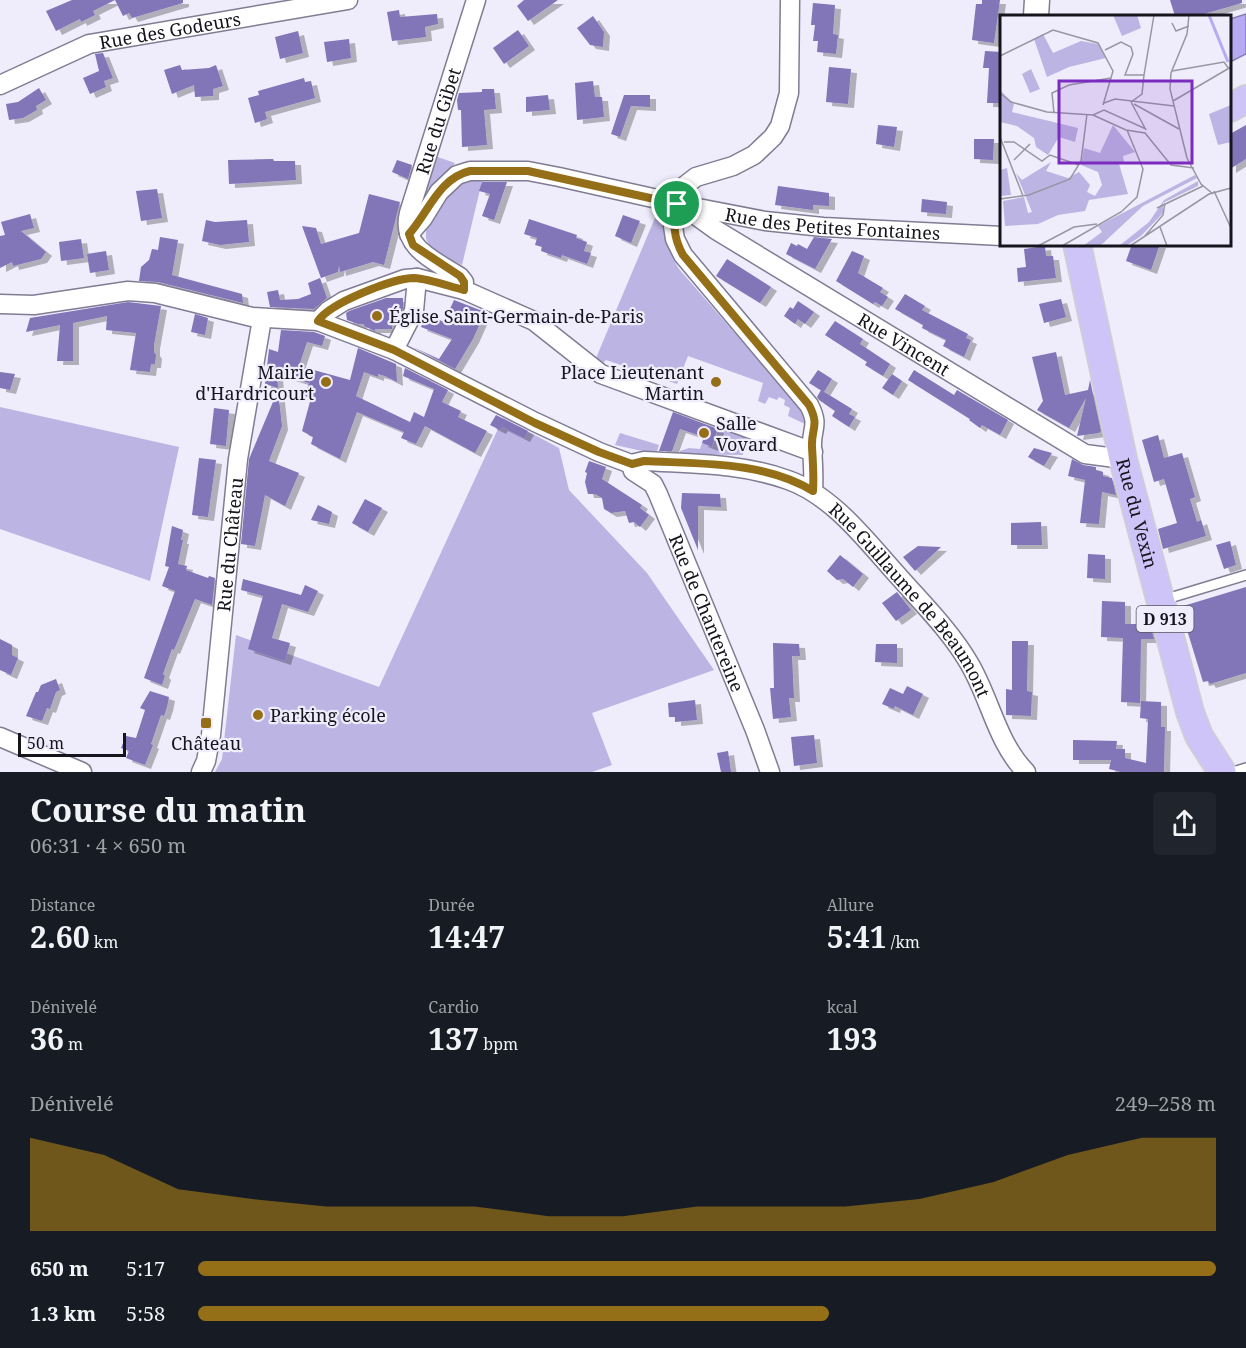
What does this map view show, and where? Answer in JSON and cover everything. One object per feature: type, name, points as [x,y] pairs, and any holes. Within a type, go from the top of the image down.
[{"type":"main road","points":[[1036,15],[1037,0]]},
{"type":"main road","points":[[1231,88],[1246,80]]},
{"type":"main road","points":[[1231,107],[1246,99]]},
{"type":"main road","name":"Rue du Vexin","points":[[1077,246],[1123,459],[1192,720],[1199,736],[1222,772]]},
{"type":"street","name":"Rue des Godeurs","points":[[0,85],[89,44],[348,0]]},
{"type":"street","name":"Rue du Gibet","points":[[409,234],[409,213],[476,0]]},
{"type":"street","points":[[790,0],[789,93],[780,126],[765,147],[745,161],[689,182],[680,193],[689,207],[674,225],[675,239],[683,255],[809,405],[816,423],[810,449],[815,470],[813,491]]},
{"type":"street","name":"Rue des Petites Fontaines","points":[[409,234],[423,218],[439,192],[457,175],[470,171],[528,171],[689,207],[785,224],[1000,236]]},
{"type":"street","name":"Rue Vincent","points":[[689,207],[716,230],[1085,454],[1123,459]]},
{"type":"street","points":[[409,234],[413,245],[460,276],[464,282],[464,290]]},
{"type":"street","points":[[318,321],[328,311],[344,301],[397,281],[417,278],[464,290],[534,321],[601,374],[810,449]]},
{"type":"street","points":[[394,350],[414,311],[417,278]]},
{"type":"street","name":"Rue Guillaume de Beaumont","points":[[0,304],[34,304],[128,291],[155,293],[262,319],[318,321],[394,350],[535,423],[632,464],[644,461],[726,465],[751,469],[796,483],[813,491],[829,504],[869,543],[947,632],[969,663],[1010,752],[1026,772]]},
{"type":"street","name":"Rue du Château","points":[[201,772],[206,761],[211,735],[238,459],[262,319]]},
{"type":"street","points":[[796,483],[798,463],[810,449]]},
{"type":"street","name":"Rue de Chantereine","points":[[632,464],[633,471],[653,484],[658,494],[770,772]]},
{"type":"street","points":[[0,737],[82,772]]},
{"type":"lane","points":[[1160,601],[1246,575]]},
{"type":"lane","points":[[1233,772],[1246,768]]},
{"type":"shaded area","points":[[1246,14],[1246,54],[1231,62],[1231,19]]},
{"type":"shaded area","points":[[435,156],[455,163],[419,208]]},
{"type":"shaded area","points":[[483,177],[462,265],[433,249],[427,241],[427,227],[448,191],[463,181]]},
{"type":"shaded area","points":[[660,206],[665,208],[668,242],[679,269],[802,410],[805,424],[788,416],[790,408],[784,405],[785,400],[779,397],[777,400],[769,397],[765,404],[758,401],[763,383],[688,356],[677,384],[606,360],[603,363],[596,358]]},
{"type":"shaded area","points":[[0,407],[179,447],[150,581],[0,529]]},
{"type":"shaded area","points":[[503,418],[559,448],[569,490],[647,573],[714,670],[592,713],[612,765],[592,772],[215,772],[222,759],[236,635],[379,687]]},
{"type":"shaded area","points":[[719,428],[746,437],[745,441],[750,443],[750,449],[743,451],[743,455],[680,454],[680,451],[689,448],[700,449],[702,443],[712,447]]},
{"type":"shaded area","points":[[620,433],[659,445],[656,454],[615,445]]},
{"type":"building","points":[[72,0],[115,0],[93,11],[95,15],[81,22],[80,19],[56,31],[46,11]]},
{"type":"building","points":[[115,0],[183,0],[183,3],[132,18],[129,13],[123,16]]},
{"type":"building","points":[[524,0],[558,0],[528,21],[517,6]]},
{"type":"building","points":[[982,0],[1000,0],[994,43],[972,40],[976,4],[982,4]]},
{"type":"building","points":[[1170,0],[1242,0],[1242,3],[1200,15],[1175,15]]},
{"type":"building","points":[[813,3],[835,5],[833,34],[838,35],[836,54],[817,52],[818,41],[813,41],[815,25],[811,25]]},
{"type":"building","points":[[399,10],[400,17],[437,14],[438,24],[425,27],[426,37],[392,41],[387,12]]},
{"type":"building","points":[[593,16],[604,32],[603,47],[590,45],[577,28]]},
{"type":"building","points":[[518,30],[529,46],[504,64],[493,48]]},
{"type":"building","points":[[298,31],[303,53],[280,59],[275,37]]},
{"type":"building","points":[[349,39],[351,58],[327,62],[324,42]]},
{"type":"building","points":[[985,51],[1000,52],[1000,103],[987,103],[989,68],[983,68]]},
{"type":"building","points":[[103,53],[113,78],[104,81],[106,87],[90,94],[83,78],[99,71],[95,54]]},
{"type":"building","points":[[180,65],[182,70],[209,68],[216,65],[223,86],[213,89],[213,96],[195,97],[194,85],[172,94],[164,70]]},
{"type":"building","points":[[829,67],[851,69],[848,104],[826,102]]},
{"type":"building","points":[[304,78],[305,82],[311,81],[315,98],[265,112],[267,119],[255,123],[248,98],[259,95],[258,91]]},
{"type":"building","points":[[593,81],[595,97],[602,97],[604,117],[577,120],[575,83]]},
{"type":"building","points":[[39,88],[46,100],[36,106],[37,110],[23,118],[9,120],[6,104],[18,102]]},
{"type":"building","points":[[482,89],[494,89],[496,109],[484,110],[487,145],[462,147],[461,110],[458,110],[457,100],[459,93],[482,92]]},
{"type":"building","points":[[548,95],[550,110],[526,112],[526,97]]},
{"type":"building","points":[[624,95],[650,95],[650,107],[631,106],[620,137],[611,134]]},
{"type":"building","points":[[878,125],[897,127],[894,147],[876,144]]},
{"type":"building","points":[[1246,125],[1246,159],[1231,168],[1231,133]]},
{"type":"building","points":[[974,139],[994,139],[993,160],[974,159]]},
{"type":"building","points":[[273,159],[274,161],[295,161],[296,180],[229,184],[228,160]]},
{"type":"building","points":[[397,160],[412,165],[408,179],[392,172]]},
{"type":"building","points":[[482,182],[507,182],[494,220],[482,216],[490,194],[479,191]]},
{"type":"building","points":[[778,186],[829,193],[829,206],[813,205],[813,210],[775,205]]},
{"type":"building","points":[[157,189],[162,218],[141,221],[136,191]]},
{"type":"building","points":[[369,194],[400,202],[384,265],[373,262],[340,272],[339,265],[338,272],[321,278],[302,226],[316,228],[321,244],[359,233]]},
{"type":"building","points":[[922,199],[947,202],[946,214],[921,212]]},
{"type":"building","points":[[30,214],[34,228],[21,231],[46,252],[41,259],[13,266],[12,262],[0,268],[0,236],[5,235],[1,222]]},
{"type":"building","points":[[623,215],[640,221],[631,243],[615,236]]},
{"type":"building","points":[[529,219],[577,235],[576,238],[587,242],[584,251],[591,253],[587,264],[562,255],[561,258],[541,251],[542,247],[535,245],[537,238],[524,234]]},
{"type":"building","points":[[206,220],[215,222],[247,220],[249,242],[220,245],[202,241]]},
{"type":"building","points":[[160,237],[178,240],[172,275],[242,294],[243,303],[158,282],[139,281],[141,267],[149,260],[152,249],[158,250]]},
{"type":"building","points":[[814,237],[832,239],[815,269],[786,254],[791,243],[807,249]]},
{"type":"building","points":[[81,239],[84,258],[61,261],[59,242]]},
{"type":"building","points":[[1045,246],[1046,256],[1053,256],[1056,278],[1018,282],[1017,268],[1026,267],[1024,249]]},
{"type":"building","points":[[1131,246],[1159,246],[1151,270],[1126,261]]},
{"type":"building","points":[[106,251],[109,270],[90,273],[87,254]]},
{"type":"building","points":[[852,251],[864,256],[858,273],[883,288],[880,292],[888,297],[882,306],[875,302],[873,304],[836,281]]},
{"type":"building","points":[[727,259],[771,287],[760,303],[716,276]]},
{"type":"building","points":[[320,278],[327,298],[314,309],[270,307],[267,292],[278,290],[280,300],[298,299],[311,294],[308,283]]},
{"type":"building","points":[[905,294],[925,306],[922,310],[968,334],[966,338],[971,340],[964,357],[943,346],[946,340],[922,328],[923,325],[895,309]]},
{"type":"building","name":"Église Saint-Germain-de-Paris","points":[[386,298],[403,298],[403,308],[397,320],[392,321],[392,329],[375,329],[375,331],[364,324],[347,320],[346,313],[349,311]]},
{"type":"building","points":[[1061,299],[1066,317],[1044,323],[1039,304]]},
{"type":"building","points":[[454,300],[485,312],[473,339],[455,369],[413,347],[439,359],[452,339],[421,327],[426,314],[444,322]]},
{"type":"building","points":[[798,301],[814,312],[805,324],[798,319],[795,324],[784,316],[790,307],[793,309]]},
{"type":"building","points":[[128,302],[161,306],[154,345],[155,364],[151,364],[150,372],[130,370],[136,333],[106,330],[107,316],[73,323],[73,361],[57,361],[60,325],[26,332],[30,318]]},
{"type":"building","points":[[195,314],[208,318],[205,335],[191,332]]},
{"type":"building","points":[[835,321],[863,339],[860,344],[890,364],[883,376],[865,365],[867,362],[825,335]]},
{"type":"building","points":[[281,330],[314,332],[325,336],[322,346],[307,342],[299,366],[350,380],[358,348],[396,364],[397,382],[385,376],[378,374],[378,377],[364,372],[356,396],[410,422],[414,412],[424,417],[434,389],[403,376],[405,368],[448,390],[442,402],[461,411],[458,417],[487,431],[475,453],[425,426],[416,444],[401,438],[404,432],[357,412],[340,459],[311,444],[313,437],[302,431],[311,398],[305,396],[309,383],[280,374],[280,376],[277,375],[278,388],[265,384],[269,349],[278,352]]},
{"type":"building","points":[[1056,352],[1065,395],[1088,390],[1090,380],[1101,431],[1099,433],[1077,436],[1086,398],[1069,428],[1037,410],[1043,401],[1032,357]]},
{"type":"building","points":[[818,370],[832,379],[824,392],[809,383]]},
{"type":"building","points":[[914,370],[954,395],[957,390],[1008,420],[1000,435],[982,425],[980,428],[970,419],[908,380]]},
{"type":"building","points":[[0,372],[15,374],[10,390],[0,388]]},
{"type":"building","points":[[892,374],[902,381],[893,395],[882,388]]},
{"type":"building","points":[[278,390],[282,426],[269,461],[299,473],[285,506],[265,495],[255,546],[241,544],[249,459]]},
{"type":"building","points":[[821,390],[852,409],[849,414],[855,417],[849,427],[832,416],[835,411],[819,400],[817,397]]},
{"type":"building","points":[[214,408],[229,410],[226,446],[210,444]]},
{"type":"building","name":"Salle Vovard","points":[[673,412],[718,429],[712,447],[702,443],[704,437],[680,429],[672,451],[659,451]]},
{"type":"building","points":[[496,415],[528,431],[524,438],[502,427],[500,430],[490,425]]},
{"type":"building","points":[[1158,435],[1164,458],[1182,453],[1195,497],[1190,499],[1197,522],[1201,520],[1206,536],[1163,549],[1158,529],[1177,523],[1164,479],[1154,482],[1142,440]]},
{"type":"building","points":[[1034,448],[1052,453],[1044,466],[1028,457]]},
{"type":"building","points":[[199,458],[216,460],[208,517],[192,515]]},
{"type":"building","points":[[1072,459],[1083,465],[1096,467],[1096,470],[1103,472],[1103,476],[1112,478],[1116,495],[1102,492],[1099,524],[1080,523],[1085,480],[1068,476]]},
{"type":"building","points":[[589,461],[606,467],[602,479],[642,505],[640,508],[649,515],[640,527],[634,522],[629,523],[625,511],[611,513],[604,509],[602,498],[595,494],[588,494],[585,482],[587,473],[585,472]]},
{"type":"building","points":[[682,493],[720,494],[721,507],[698,506],[698,550],[681,508]]},
{"type":"building","points":[[365,499],[382,508],[368,532],[352,523]]},
{"type":"building","points":[[318,505],[332,512],[329,524],[311,520]]},
{"type":"building","points":[[1041,522],[1042,545],[1011,545],[1011,523]]},
{"type":"building","points":[[172,526],[183,530],[178,564],[187,566],[186,570],[208,578],[209,576],[215,578],[212,605],[195,599],[174,650],[172,649],[163,674],[165,676],[162,685],[144,678],[175,591],[162,586],[169,567],[165,566]]},
{"type":"building","points":[[1230,541],[1236,565],[1224,569],[1216,545]]},
{"type":"building","points":[[918,546],[941,547],[915,571],[903,557]]},
{"type":"building","points":[[1088,554],[1105,555],[1105,579],[1087,578]]},
{"type":"building","points":[[840,555],[863,574],[853,587],[843,579],[837,580],[827,571]]},
{"type":"building","points":[[243,579],[301,595],[305,585],[318,591],[308,612],[282,604],[272,638],[290,643],[285,661],[248,649],[263,596],[241,590]]},
{"type":"building","points":[[1246,587],[1246,673],[1210,684],[1208,681],[1203,682],[1180,607]]},
{"type":"building","points":[[897,592],[911,610],[896,621],[882,603]]},
{"type":"building","points":[[1102,601],[1125,602],[1125,624],[1150,624],[1154,639],[1141,639],[1140,703],[1121,702],[1123,638],[1101,637]]},
{"type":"building","points":[[0,639],[12,645],[12,655],[18,658],[11,675],[0,670]]},
{"type":"building","points":[[1012,641],[1028,641],[1027,691],[1032,692],[1031,716],[1006,715],[1006,689],[1012,690]]},
{"type":"building","points":[[773,643],[799,644],[800,656],[792,656],[794,698],[789,698],[791,717],[773,719],[770,688],[774,688]]},
{"type":"building","points":[[876,644],[897,644],[897,663],[875,662]]},
{"type":"building","points":[[56,679],[60,690],[56,692],[50,709],[47,708],[42,721],[26,716],[41,685]]},
{"type":"building","points":[[907,686],[923,694],[913,715],[895,706],[894,709],[882,704],[890,688],[903,694]]},
{"type":"building","points":[[150,691],[169,697],[145,765],[126,758],[129,751],[121,748],[126,736],[136,738],[145,710],[140,708]]},
{"type":"building","points":[[695,700],[697,720],[675,722],[675,717],[669,717],[668,703]]},
{"type":"building","points":[[1141,701],[1161,702],[1161,727],[1165,727],[1164,772],[1121,772],[1109,769],[1111,760],[1073,760],[1073,740],[1117,741],[1116,749],[1125,749],[1125,758],[1146,763],[1148,719],[1140,718]]},
{"type":"building","points":[[814,735],[817,763],[794,766],[791,737]]},
{"type":"building","points":[[728,751],[731,772],[721,772],[717,753]]},
{"type":"place","name":"Église Saint-Germain-de-Paris","points":[[377,316]]},
{"type":"place","name":"Mairie d'Hardricourt","points":[[326,382]]},
{"type":"place","name":"Place Lieutenant Martin","points":[[716,382]]},
{"type":"place","name":"Salle Vovard","points":[[704,433]]},
{"type":"place","name":"Parking école","points":[[258,715]]},
{"type":"place","name":"Château","points":[[206,723]]},
{"type":"route","points":[[528,171],[677,204],[674,231],[675,239],[683,255],[809,405],[813,413],[816,423],[812,445],[815,470],[813,491],[790,480],[767,473],[726,465],[644,461],[627,463],[535,423],[394,350],[318,321],[344,301],[411,278],[464,290],[464,282],[460,276],[413,245],[409,234],[423,218],[439,192],[462,173],[528,171]]}]
